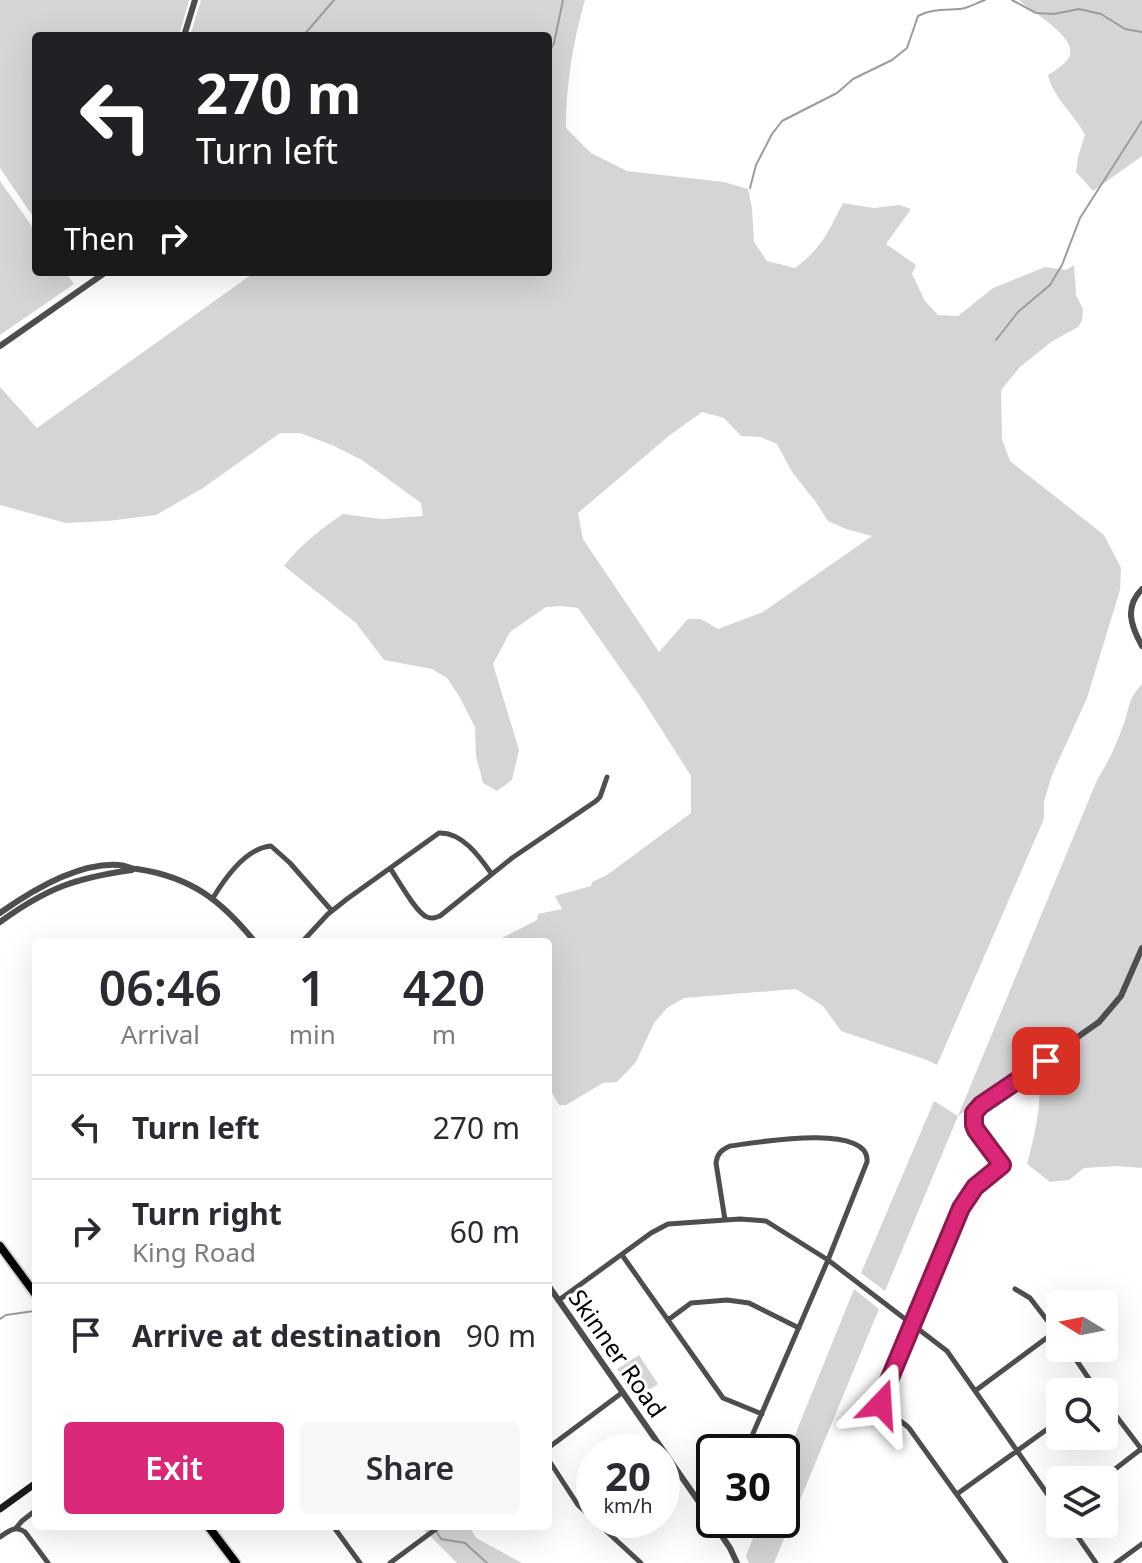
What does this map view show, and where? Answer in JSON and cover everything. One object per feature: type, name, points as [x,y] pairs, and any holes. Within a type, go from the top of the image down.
[{"type":"main road","points":[[0,1246],[32,1290]]},
{"type":"main road","points":[[0,1509],[32,1486]]},
{"type":"main road","points":[[211,1530],[236,1563]]},
{"type":"street","points":[[185,32],[195,0]]},
{"type":"street","points":[[0,346],[100,276]]},
{"type":"street","points":[[1142,589],[1134,598],[1130,612],[1132,627],[1142,646]]},
{"type":"street","points":[[390,868],[421,913],[429,918],[440,916],[491,873],[596,801],[607,777]]},
{"type":"street","points":[[306,938],[332,911],[435,835],[444,832],[460,839],[491,873]]},
{"type":"street","points":[[213,898],[251,853],[271,846],[332,911]]},
{"type":"street","points":[[0,913],[52,881],[75,872],[119,865],[162,874],[195,887],[232,915],[252,938]]},
{"type":"street","points":[[0,922],[24,905],[71,882],[98,874],[136,869]]},
{"type":"street","points":[[1006,1563],[909,1428],[884,1409],[882,1397],[961,1208],[975,1187],[1002,1165],[976,1130],[974,1113],[1105,1015],[1121,996],[1142,948]]},
{"type":"street","points":[[725,1220],[716,1163],[717,1156],[730,1146],[812,1137],[834,1138],[852,1142],[868,1155],[828,1260],[753,1434]]},
{"type":"street","points":[[559,1300],[668,1224],[766,1221],[828,1260],[947,1351],[1046,1492]]},
{"type":"street","points":[[622,1255],[723,1398],[762,1414]]},
{"type":"street","points":[[1015,1289],[1030,1298],[1046,1319]]},
{"type":"street","name":"Skinner Road","points":[[552,1290],[696,1498]]},
{"type":"street","points":[[668,1320],[691,1303],[727,1300],[749,1303],[799,1328]]},
{"type":"street","points":[[975,1391],[1046,1342]]},
{"type":"street","points":[[552,1445],[623,1392]]},
{"type":"street","points":[[1118,1418],[1142,1449],[1118,1467]]},
{"type":"street","points":[[957,1494],[1046,1430]]},
{"type":"street","points":[[552,1465],[578,1505],[641,1563]]},
{"type":"street","points":[[0,1537],[32,1513]]},
{"type":"street","points":[[16,1528],[25,1532],[48,1563]]},
{"type":"street","points":[[336,1530],[360,1563]]},
{"type":"street","points":[[390,1563],[434,1530]]},
{"type":"street","name":"Skinner Road","points":[[723,1538],[737,1563]]},
{"type":"street","points":[[1079,1538],[1096,1563]]},
{"type":"street","points":[[1116,1563],[1142,1544]]},
{"type":"shaded area","points":[[0,0],[189,0],[180,32],[32,32],[32,215],[0,168]]},
{"type":"shaded area","points":[[201,0],[585,0],[571,63],[566,128],[591,153],[627,171],[724,182],[748,189],[754,242],[767,261],[795,268],[818,246],[843,203],[874,208],[899,205],[911,209],[886,244],[916,265],[912,274],[925,301],[938,315],[958,316],[993,288],[1045,267],[1066,270],[1074,265],[1076,295],[1083,309],[1082,321],[1078,327],[1051,342],[1020,367],[1001,390],[1002,439],[1010,461],[1104,535],[1121,568],[1120,590],[1087,698],[1052,775],[1044,802],[1044,819],[937,1065],[841,1031],[823,1006],[796,989],[684,998],[667,1008],[654,1023],[636,1062],[617,1082],[603,1083],[566,1105],[559,1105],[552,1093],[552,938],[502,938],[537,920],[538,914],[562,909],[555,896],[591,886],[592,882],[607,875],[691,813],[691,776],[578,608],[546,607],[510,632],[493,664],[519,750],[512,780],[497,791],[483,783],[476,756],[475,727],[447,678],[432,669],[384,660],[356,623],[284,566],[312,537],[343,514],[382,519],[423,516],[421,503],[362,460],[332,445],[300,433],[280,433],[203,488],[156,515],[66,523],[0,505],[0,387],[37,428],[249,276],[552,276],[552,32],[191,32]],"holes":[[[702,412],[724,418],[741,436],[761,437],[777,444],[792,472],[828,521],[872,536],[763,612],[718,629],[701,619],[688,619],[659,652],[583,539],[578,513]]]},
{"type":"shaded area","points":[[1019,0],[1142,0],[1142,156],[1093,191],[1076,172],[1085,135],[1054,90],[1048,75],[1068,59],[1068,43],[1053,26]]},
{"type":"shaded area","points":[[0,181],[32,226],[32,276],[68,276],[74,284],[0,335]]},
{"type":"shaded area","points":[[1142,684],[1142,1168],[1084,1168],[1069,1180],[1050,1182],[1027,1164],[1039,1100],[1037,1062],[958,1116],[1097,780],[1118,740],[1131,700]]},
{"type":"shaded area","points":[[934,1101],[958,1116],[885,1291],[861,1273]]},
{"type":"shaded area","points":[[854,1289],[879,1309],[800,1500],[800,1434],[795,1434]]},
{"type":"shaded area","points":[[639,1355],[658,1384],[637,1398],[617,1369]]},
{"type":"shaded area","points":[[424,1530],[471,1530],[476,1538],[522,1563],[457,1563]]},
{"type":"shaded area","points":[[753,1538],[784,1538],[774,1563],[749,1563],[746,1556]]},
{"type":"waterway","points":[[306,32],[334,0]]},
{"type":"waterway","points":[[552,47],[563,0]]},
{"type":"waterway","points":[[750,188],[756,165],[782,121],[892,60],[907,48],[918,16],[933,11],[965,8],[985,0]]},
{"type":"waterway","points":[[1012,0],[1036,13],[1054,14],[1079,9],[1101,14],[1125,29],[1142,32]]},
{"type":"waterway","points":[[996,340],[1018,312],[1050,285],[1062,265],[1080,218],[1142,121]]},
{"type":"waterway","points":[[0,1319],[6,1315],[32,1311]]},
{"type":"waterway","points":[[435,1530],[441,1539],[465,1543],[487,1563]]},
{"type":"route","points":[[881,1404],[961,1208],[975,1187],[1002,1165],[976,1130],[974,1113],[1046,1061]]}]
